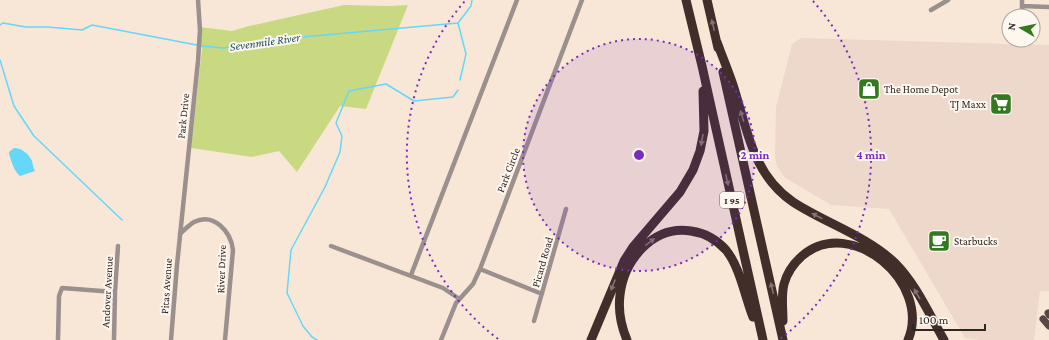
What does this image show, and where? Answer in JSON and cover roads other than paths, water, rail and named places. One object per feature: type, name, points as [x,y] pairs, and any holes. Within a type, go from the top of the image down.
[{"type":"highway","name":"I 95","points":[[686,0],[763,340]]},
{"type":"highway","name":"I 95","points":[[706,0],[783,340]]},
{"type":"highway","points":[[716,42],[732,83],[758,164],[768,178],[777,189],[789,199],[872,245],[895,263],[912,285],[944,340]]},
{"type":"highway","points":[[591,340],[624,260],[633,247],[680,192],[695,166],[701,146],[704,126],[700,60]]},
{"type":"highway","points":[[627,340],[622,324],[619,304],[622,286],[627,271],[636,256],[650,241],[665,233],[681,230],[694,231],[707,235],[717,241],[727,251],[735,266],[763,340]]},
{"type":"highway","points":[[783,340],[782,296],[784,283],[790,270],[800,257],[810,250],[824,245],[839,243],[857,246],[870,253],[890,268],[902,284],[909,296],[913,312],[908,340]]},
{"type":"main road","points":[[1047,316],[1049,326]]},
{"type":"street","name":"Park Drive","points":[[180,234],[200,30],[198,0]]},
{"type":"street","points":[[411,275],[517,0]]},
{"type":"street","name":"Park Circle","points":[[441,340],[458,298],[473,284],[480,269],[582,0]]},
{"type":"street","points":[[931,10],[948,0]]},
{"type":"street","points":[[1022,0],[1022,6],[1049,8]]},
{"type":"street","name":"Picard Road","points":[[534,320],[566,209]]},
{"type":"street","name":"River Drive","points":[[180,234],[194,222],[205,219],[216,222],[225,228],[232,242],[233,250],[225,340]]},
{"type":"street","name":"Pitas Avenue","points":[[172,340],[180,234]]},
{"type":"street","name":"Andover Avenue","points":[[114,340],[118,246]]},
{"type":"street","points":[[331,246],[443,288],[458,298]]},
{"type":"street","points":[[480,269],[542,294]]},
{"type":"street","points":[[58,340],[59,296],[62,288],[115,292]]},
{"type":"water","points":[[14,148],[22,150],[29,156],[35,171],[20,176],[18,174],[13,166],[9,154],[9,152]]},
{"type":"waterway","name":"Sevenmile River","points":[[0,25],[3,23],[26,27],[82,30],[92,25],[202,46],[223,48],[291,38],[458,23],[471,6],[472,0]]},
{"type":"waterway","points":[[458,23],[466,54],[460,80]]},
{"type":"waterway","points":[[0,60],[14,106],[34,136],[122,220]]},
{"type":"waterway","points":[[317,340],[312,337],[303,326],[287,293],[291,250],[325,187],[340,152],[342,136],[336,123],[349,91],[386,84],[414,101],[453,97],[458,90]]},
{"type":"place","name":"The Home Depot","points":[[869,89]]},
{"type":"place","name":"TJ Maxx","points":[[1001,104]]},
{"type":"place","name":"Starbucks","points":[[939,241]]}]
